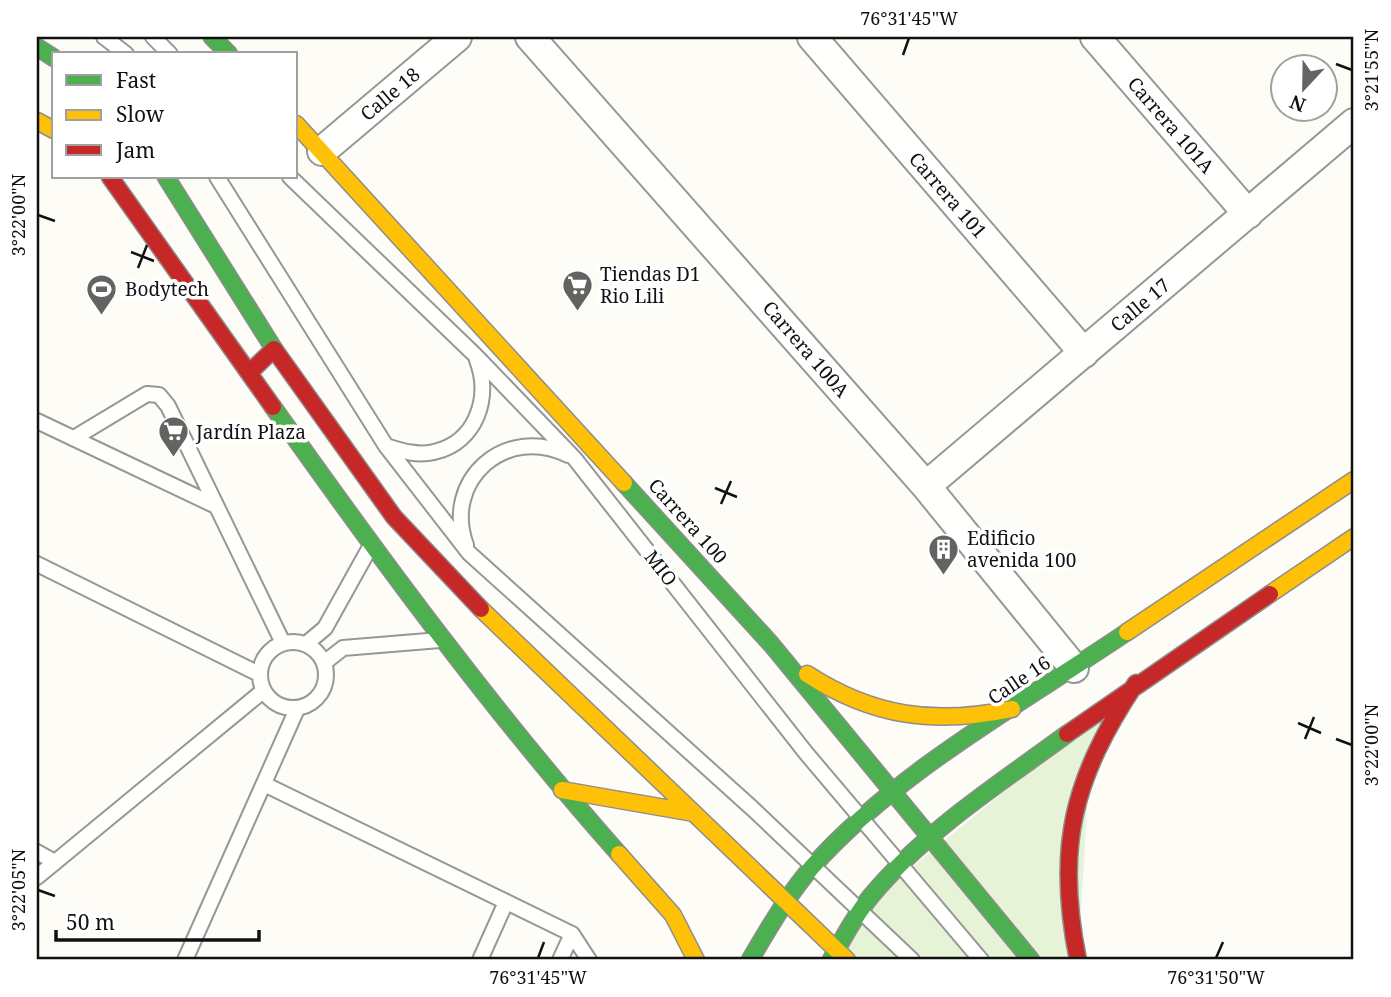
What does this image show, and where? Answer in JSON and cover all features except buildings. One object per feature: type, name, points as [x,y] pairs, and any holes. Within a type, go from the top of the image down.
[{"type":"main road","points":[[212,37],[227,52]]},
{"type":"main road","points":[[37,47],[52,57]]},
{"type":"main road","name":"Carrera 100","points":[[298,126],[771,644],[1031,960]]},
{"type":"main road","points":[[111,178],[371,545],[562,790],[673,915],[696,960]]},
{"type":"main road","points":[[167,178],[274,349],[394,517],[478,606],[694,813],[838,957],[860,910],[900,865],[930,838],[1136,683],[1354,537]]},
{"type":"main road","points":[[249,373],[274,349]]},
{"type":"main road","name":"Calle 16","points":[[750,960],[784,901],[812,865],[860,819],[1012,709],[1354,480]]},
{"type":"main road","points":[[771,644],[812,677],[842,694],[874,707],[943,719],[977,717],[1012,709]]},
{"type":"main road","points":[[1078,960],[1068,900],[1069,859],[1075,809],[1084,776],[1099,741],[1115,712],[1136,683]]},
{"type":"main road","points":[[562,790],[694,813]]},
{"type":"street","name":"Calle 18","points":[[322,151],[457,37]]},
{"type":"street","name":"Carrera 100A","points":[[530,37],[926,486],[1074,668]]},
{"type":"street","name":"Carrera 101","points":[[812,37],[1084,353]]},
{"type":"street","name":"Carrera 101A","points":[[1095,37],[1248,214]]},
{"type":"street","name":"Calle 17","points":[[926,486],[1354,123]]},
{"type":"lane","points":[[104,37],[123,52]]},
{"type":"lane","points":[[153,37],[168,52]]},
{"type":"lane","points":[[218,178],[386,446],[469,553],[812,865],[912,960]]},
{"type":"lane","name":"MIO","points":[[291,178],[475,355],[575,459],[798,743],[981,960]]},
{"type":"lane","points":[[386,446],[410,454],[436,452],[458,441],[475,423],[483,401],[484,377],[475,355]]},
{"type":"lane","points":[[74,438],[147,394],[159,395],[168,406],[283,643]]},
{"type":"lane","points":[[37,421],[216,506]]},
{"type":"lane","points":[[469,553],[461,531],[460,508],[467,486],[480,467],[496,455],[516,447],[537,445],[557,449],[575,459]]},
{"type":"lane","points":[[306,644],[325,628],[371,545]]},
{"type":"lane","points":[[37,564],[259,674]]},
{"type":"lane","points":[[324,663],[343,648],[445,640]]},
{"type":"lane","points":[[185,960],[297,709],[317,698],[326,676],[324,663],[314,649],[295,641],[271,649],[262,661],[259,674],[263,691],[275,703],[297,709]]},
{"type":"lane","points":[[37,877],[263,691]]},
{"type":"lane","points":[[264,784],[572,934],[589,960]]},
{"type":"lane","points":[[37,852],[55,862]]},
{"type":"lane","points":[[480,960],[506,902]]},
{"type":"lane","points":[[560,960],[572,934]]},
{"type":"green space","points":[[1136,683],[1090,759],[1078,960],[831,960],[860,910]]},
{"type":"traffic: fast","points":[[212,37],[227,52]]},
{"type":"traffic: fast","points":[[37,47],[52,57]]},
{"type":"traffic: fast","points":[[167,178],[274,349]]},
{"type":"traffic: fast","points":[[273,407],[355,522],[483,691],[619,854]]},
{"type":"traffic: fast","points":[[624,483],[771,644],[1031,960]]},
{"type":"traffic: fast","points":[[750,960],[803,878],[846,832],[921,769],[1127,632]]},
{"type":"traffic: fast","points":[[831,960],[865,904],[892,872],[964,809],[1067,734]]},
{"type":"traffic: slow","points":[[37,121],[52,129]]},
{"type":"traffic: slow","points":[[298,126],[624,483]]},
{"type":"traffic: slow","points":[[1127,632],[1354,480]]},
{"type":"traffic: slow","points":[[1270,594],[1354,537]]},
{"type":"traffic: slow","points":[[481,609],[847,960]]},
{"type":"traffic: slow","points":[[807,674],[856,700],[905,714],[957,716],[1012,709]]},
{"type":"traffic: slow","points":[[562,790],[694,813]]},
{"type":"traffic: slow","points":[[619,854],[673,915],[696,960]]},
{"type":"traffic: jam","points":[[111,178],[273,407]]},
{"type":"traffic: jam","points":[[249,373],[274,349],[394,517],[481,609]]},
{"type":"traffic: jam","points":[[1067,734],[1270,594]]},
{"type":"traffic: jam","points":[[1078,960],[1068,882],[1075,815],[1097,750],[1136,683]]},
{"type":"place","name":"Tiendas D1 Rio Lili","points":[[577,312]]},
{"type":"place","name":"Bodytech","points":[[102,316]]},
{"type":"place","name":"Jardín Plaza","points":[[173,459]]},
{"type":"place","name":"Edificio avenida 100","points":[[944,576]]}]
